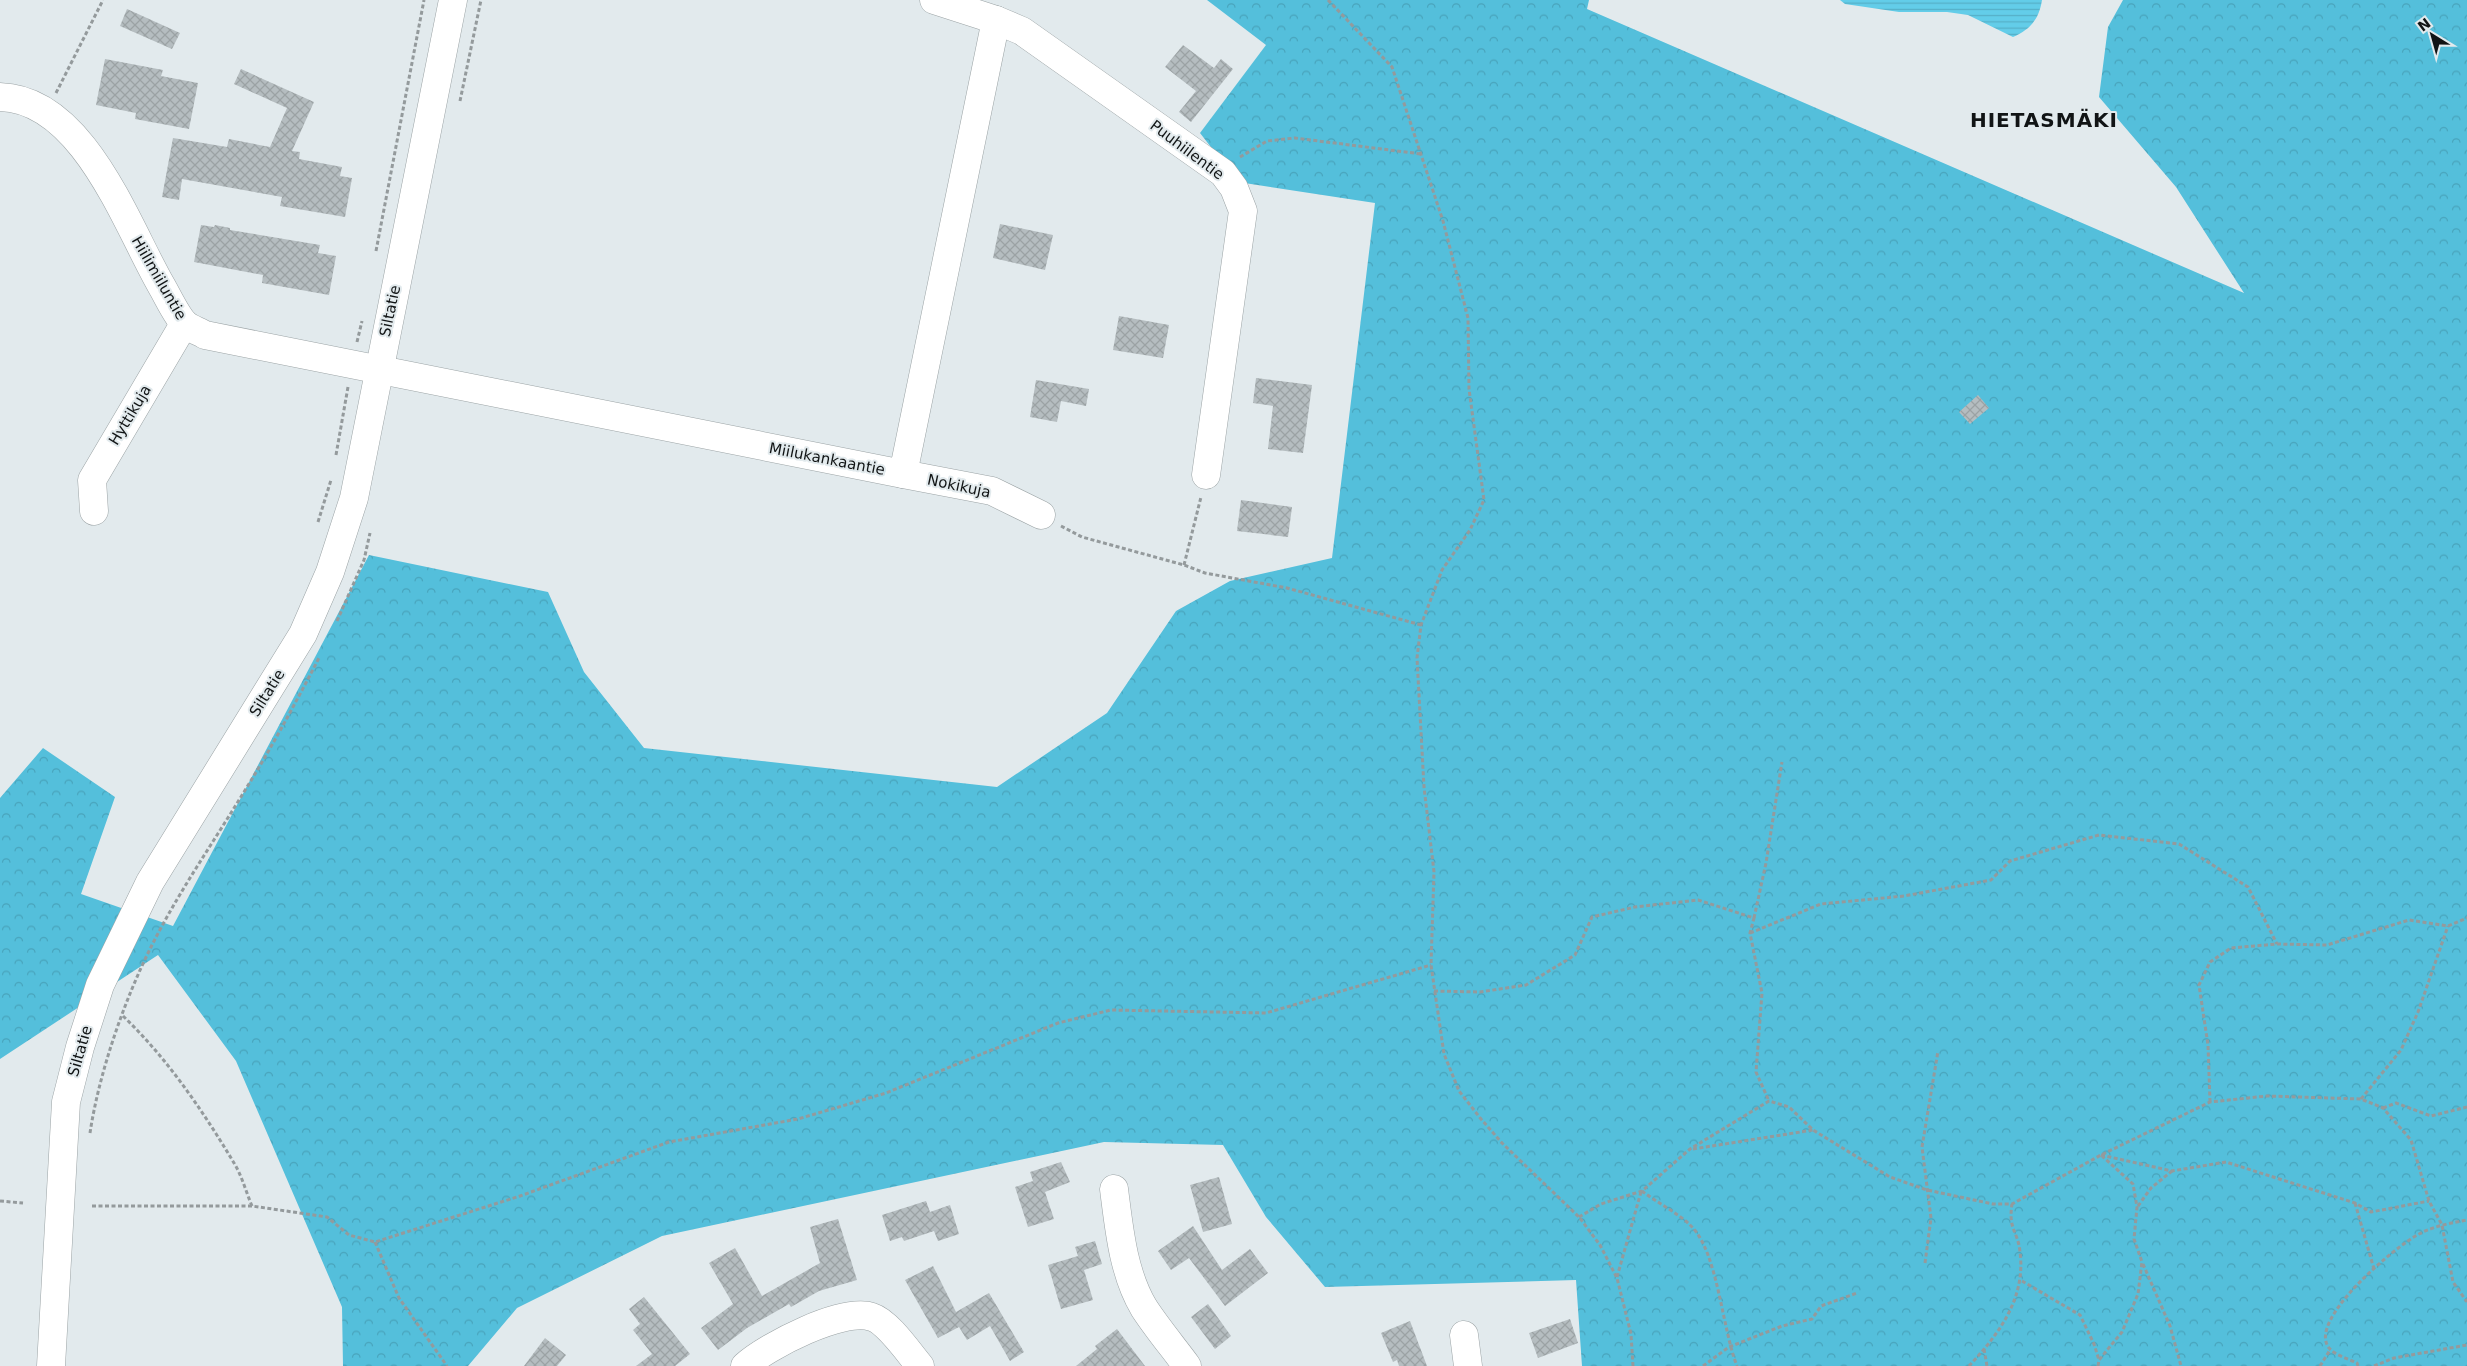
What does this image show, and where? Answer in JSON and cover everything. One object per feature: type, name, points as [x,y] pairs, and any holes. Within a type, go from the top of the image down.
[{"type":"street","name":"Siltatie","points":[[51,1366],[66,1102],[80,1047],[100,985],[127,925],[150,882],[303,634],[330,572],[352,506],[453,0]]},
{"type":"street","points":[[934,0],[996,20]]},
{"type":"street","name":"Miilukankaantie","points":[[378,371],[903,474],[996,20]]},
{"type":"street","name":"Puuhiilentie","points":[[996,20],[1022,31],[1223,173],[1234,188],[1243,211],[1206,475]]},
{"type":"street","name":"Hiilimiiluntie","points":[[0,97],[13,97],[29,103],[53,117],[89,152],[147,261],[184,324],[205,335],[352,364],[378,371]]},
{"type":"street","name":"Hyttikuja","points":[[94,510],[92,480],[184,324]]},
{"type":"street","name":"Nokikuja","points":[[903,474],[992,491],[1041,515]]},
{"type":"street","points":[[1114,1189],[1121,1243],[1136,1290],[1144,1307],[1188,1366]]},
{"type":"street","points":[[745,1366],[774,1345],[837,1318],[855,1314],[873,1317],[891,1332],[920,1366]]},
{"type":"street","points":[[1464,1335],[1468,1366]]},
{"type":"path","points":[[52,100],[103,0]]},
{"type":"path","points":[[375,258],[424,0]]},
{"type":"path","points":[[1328,0],[1392,67],[1443,221],[1468,318],[1469,389],[1484,500],[1470,530],[1442,570],[1421,625],[1417,658],[1424,787],[1434,872],[1430,964],[1444,1054],[1459,1091],[1502,1143],[1579,1217],[1600,1245],[1617,1278],[1631,1334],[1633,1366]]},
{"type":"path","points":[[1223,173],[1244,152],[1267,141],[1295,138],[1421,154]]},
{"type":"path","points":[[335,458],[352,364],[364,315]]},
{"type":"path","points":[[1184,565],[1206,475]]},
{"type":"path","points":[[318,524],[332,477]]},
{"type":"path","points":[[1041,515],[1082,537],[1184,565],[1205,573],[1296,590],[1421,625]]},
{"type":"path","points":[[1769,1101],[1756,1072],[1762,993],[1750,933],[1766,863],[1782,762]]},
{"type":"path","points":[[1750,933],[1821,904],[1904,896],[1991,880],[2010,861],[2100,835],[2179,844],[2248,888],[2278,944]]},
{"type":"path","points":[[1434,991],[1480,992],[1526,985],[1575,955],[1592,917],[1635,907],[1698,900],[1754,918]]},
{"type":"path","points":[[2210,1102],[2208,1045],[2199,985],[2210,962],[2231,948],[2278,944],[2327,945],[2409,920],[2448,926],[2467,918]]},
{"type":"path","points":[[2360,1099],[2401,1050],[2418,1012],[2448,926]]},
{"type":"path","points":[[92,1206],[252,1206],[327,1217],[348,1235],[375,1242],[520,1196],[669,1142],[798,1119],[886,1092],[1058,1023],[1111,1010],[1266,1013],[1430,964]]},
{"type":"path","points":[[123,1016],[144,1036],[174,1074],[235,1164],[252,1206]]},
{"type":"path","points":[[1925,1263],[1931,1218],[1922,1147],[1938,1051]]},
{"type":"path","points":[[1579,1217],[1601,1204],[1642,1192],[1690,1149],[1769,1101],[1789,1107],[1813,1130],[1890,1176],[1927,1190],[1993,1204],[2012,1204],[2101,1155],[2210,1102],[2266,1096],[2360,1099],[2384,1108],[2411,1140],[2429,1201],[2442,1225],[2453,1282],[2467,1302]]},
{"type":"path","points":[[2384,1108],[2396,1103],[2431,1116],[2467,1107]]},
{"type":"path","points":[[1690,1149],[1813,1130]]},
{"type":"path","points":[[2101,1155],[2172,1171],[2226,1162],[2355,1203],[2371,1212],[2429,1201]]},
{"type":"path","points":[[2101,1155],[2133,1184],[2137,1207],[2134,1239],[2152,1289],[2170,1326],[2181,1366]]},
{"type":"path","points":[[2137,1207],[2151,1188],[2172,1171]]},
{"type":"path","points":[[1617,1278],[1642,1192]]},
{"type":"path","points":[[1642,1192],[1692,1227],[1706,1248],[1729,1347],[1737,1366]]},
{"type":"path","points":[[0,1201],[22,1203]]},
{"type":"path","points":[[2355,1203],[2374,1269]]},
{"type":"path","points":[[1969,1366],[1984,1349],[2008,1315],[2022,1281],[2020,1250],[2010,1221],[2012,1204]]},
{"type":"path","points":[[2358,1366],[2357,1363],[2330,1350],[2325,1339],[2326,1328],[2345,1297],[2374,1269],[2418,1234],[2442,1225],[2467,1220]]},
{"type":"path","points":[[375,1242],[399,1298],[447,1366]]},
{"type":"path","points":[[2099,1360],[2122,1332],[2138,1294],[2142,1262]]},
{"type":"path","points":[[2022,1281],[2080,1315],[2094,1344],[2099,1360],[2098,1366]]},
{"type":"path","points":[[1703,1366],[1729,1347],[1782,1326],[1812,1318],[1821,1306],[1857,1293]]},
{"type":"path","points":[[2374,1366],[2394,1358],[2467,1346]]},
{"type":"path","points":[[1984,1349],[1987,1366]]},
{"type":"path","points":[[2320,1366],[2330,1350]]},
{"type":"green space","points":[[1207,0],[1589,0],[1587,9],[2244,293],[2176,187],[2099,97],[2108,27],[2123,0],[2467,0],[2467,1366],[1582,1366],[1576,1280],[1325,1287],[1266,1217],[1223,1145],[1104,1142],[662,1236],[517,1308],[468,1366],[343,1366],[342,1307],[236,1061],[158,955],[0,1059],[0,798],[43,748],[115,797],[81,894],[173,926],[369,555],[548,592],[584,672],[644,748],[997,787],[1107,713],[1176,611],[1230,581],[1332,558],[1375,203],[1238,182],[1200,133],[1266,45]]},
{"type":"shaded area","points":[[1840,0],[2042,0],[2039,13],[2033,23],[2025,31],[2013,37],[1968,15],[1947,12],[1899,12],[1845,4]]},
{"type":"building","points":[[127,9],[180,33],[172,49],[120,26]]},
{"type":"building","points":[[1183,45],[1214,68],[1221,59],[1233,69],[1191,122],[1179,112],[1196,91],[1165,67]]},
{"type":"building","points":[[105,59],[163,70],[161,76],[198,83],[189,129],[135,119],[136,113],[96,105]]},
{"type":"building","points":[[241,69],[314,102],[292,151],[300,152],[299,159],[342,167],[340,176],[352,178],[345,217],[280,206],[282,197],[182,179],[179,200],[162,197],[173,138],[227,147],[229,139],[270,147],[287,108],[234,84]]},
{"type":"building","points":[[1000,224],[1053,235],[1045,270],[993,258]]},
{"type":"building","points":[[201,225],[214,227],[215,225],[230,228],[230,230],[320,245],[318,253],[336,256],[329,295],[262,283],[263,275],[194,262]]},
{"type":"building","points":[[1119,316],[1169,325],[1163,358],[1113,350]]},
{"type":"building","points":[[1256,378],[1312,385],[1303,453],[1268,449],[1273,406],[1253,403]]},
{"type":"building","points":[[1036,380],[1089,389],[1086,406],[1061,401],[1057,422],[1030,417]]},
{"type":"building","points":[[1978,395],[1989,408],[1970,424],[1959,412]]},
{"type":"building","points":[[1241,500],[1292,507],[1288,537],[1237,531]]},
{"type":"building","points":[[1061,1162],[1070,1182],[1045,1192],[1054,1219],[1028,1227],[1015,1187],[1033,1181],[1030,1172]]},
{"type":"building","points":[[1219,1177],[1232,1224],[1203,1232],[1190,1185]]},
{"type":"building","points":[[926,1201],[930,1212],[950,1205],[959,1234],[938,1241],[934,1231],[904,1241],[902,1237],[890,1241],[882,1215]]},
{"type":"building","points":[[838,1219],[857,1280],[819,1291],[791,1307],[789,1304],[747,1328],[718,1350],[701,1328],[733,1304],[709,1263],[735,1248],[762,1296],[820,1263],[810,1227]]},
{"type":"building","points":[[1193,1226],[1222,1270],[1250,1249],[1268,1273],[1225,1306],[1189,1258],[1171,1270],[1158,1251]]},
{"type":"building","points":[[1095,1241],[1102,1264],[1084,1270],[1093,1300],[1061,1309],[1048,1265],[1078,1256],[1075,1247]]},
{"type":"building","points":[[933,1266],[956,1312],[989,1293],[1024,1352],[1010,1361],[990,1326],[967,1340],[959,1327],[938,1338],[905,1280]]},
{"type":"building","points":[[644,1297],[690,1354],[675,1366],[636,1366],[652,1354],[633,1330],[640,1324],[629,1309]]},
{"type":"building","points":[[1208,1304],[1231,1336],[1215,1349],[1191,1317]]},
{"type":"building","points":[[1570,1319],[1578,1343],[1538,1358],[1529,1333]]},
{"type":"building","points":[[1410,1321],[1427,1366],[1399,1366],[1397,1360],[1393,1362],[1381,1333]]},
{"type":"building","points":[[1117,1329],[1145,1366],[1076,1366],[1097,1349],[1095,1346]]},
{"type":"building","points":[[545,1338],[566,1355],[557,1366],[524,1366]]},
{"type":"district","name":"HIETASMÄKI","points":[[2044,120]]}]
